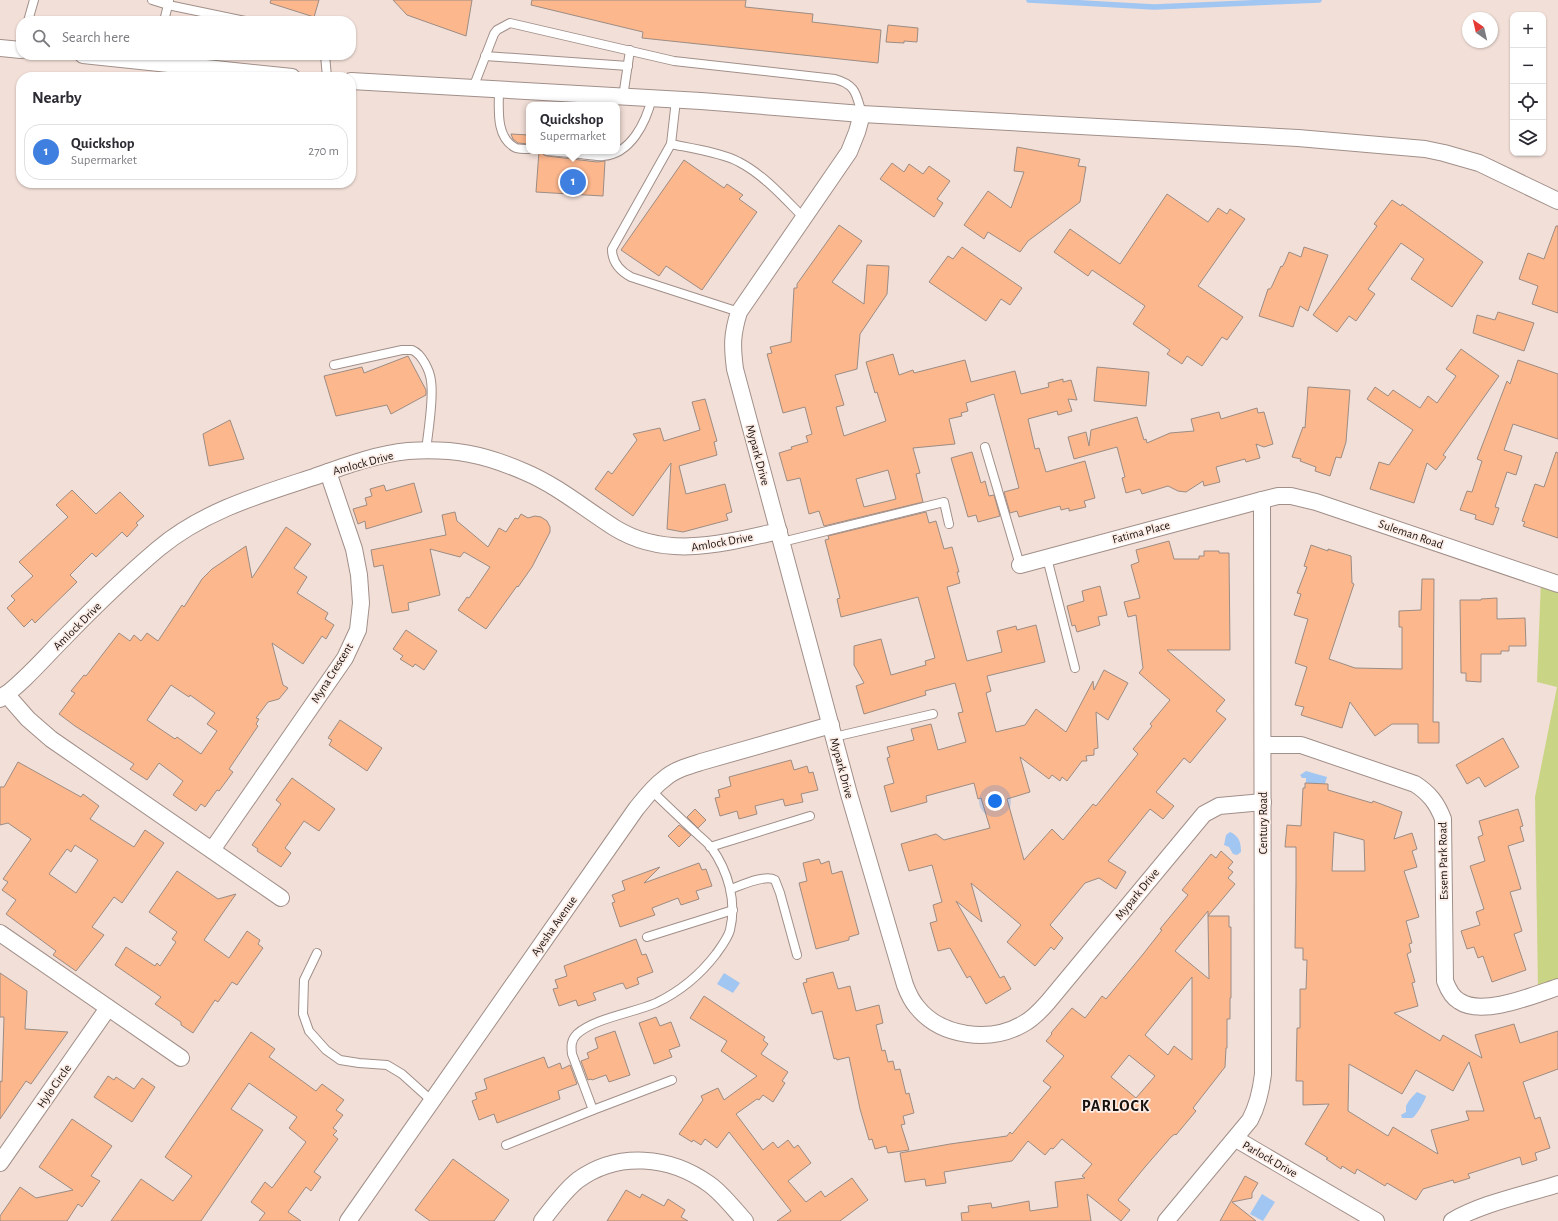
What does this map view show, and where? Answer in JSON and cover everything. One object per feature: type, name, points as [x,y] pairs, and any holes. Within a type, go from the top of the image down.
[{"type":"street","points":[[0,48],[16,50]]},
{"type":"street","points":[[169,60],[256,72]]},
{"type":"street","points":[[356,81],[652,98],[862,114],[1310,139],[1425,149],[1480,163],[1558,201]]},
{"type":"street","name":"Mypark Drive","points":[[862,114],[858,132],[849,152],[739,312],[733,330],[732,351],[735,369],[849,794],[908,992],[916,1005],[928,1018],[945,1027],[969,1034],[994,1035],[1024,1024],[1038,1012],[1204,814],[1219,806],[1263,802]]},
{"type":"street","name":"Amlock Drive","points":[[3,696],[27,676],[83,618],[132,572],[159,548],[184,529],[210,515],[242,501],[367,459],[406,452],[426,451],[466,452],[492,458],[553,486],[618,530],[657,545],[685,548],[780,536]]},
{"type":"street","name":"Myna Crescent","points":[[212,850],[345,658],[358,630],[361,603],[359,575],[354,549],[328,472]]},
{"type":"street","name":"Suleman Road","points":[[1262,500],[1278,496],[1302,498],[1558,584]]},
{"type":"street","name":"Fatima Place","points":[[1020,565],[1262,500]]},
{"type":"street","name":"Century Road","points":[[1236,1139],[1250,1120],[1258,1105],[1262,1074],[1262,500]]},
{"type":"street","points":[[3,696],[51,738],[281,898]]},
{"type":"street","name":"Ayesha Avenue","points":[[348,1221],[627,822],[651,790],[664,778],[683,768],[701,762],[833,731]]},
{"type":"street","name":"Essem Park Road","points":[[1263,745],[1301,745],[1415,784],[1429,794],[1436,802],[1443,819],[1445,981],[1449,990],[1460,1002],[1486,1007],[1505,1004],[1558,987]]},
{"type":"street","points":[[0,933],[181,1058]]},
{"type":"street","name":"Hylo Circle","points":[[0,1163],[108,1008]]},
{"type":"street","name":"Parlock Drive","points":[[1166,1221],[1236,1139],[1376,1221]]},
{"type":"street","points":[[542,1221],[565,1193],[592,1171],[606,1165],[640,1160],[656,1161],[674,1166],[693,1174],[710,1184],[745,1221]]},
{"type":"street","points":[[1452,1221],[1462,1215],[1482,1208],[1558,1184]]},
{"type":"lane","points":[[29,16],[34,0]]},
{"type":"lane","points":[[152,0],[169,2],[225,16]]},
{"type":"lane","points":[[165,16],[169,2]]},
{"type":"lane","points":[[473,88],[494,34],[497,30],[510,23],[674,61],[835,79],[845,82],[854,89],[862,114]]},
{"type":"lane","points":[[623,97],[630,50]]},
{"type":"lane","points":[[485,56],[628,66]]},
{"type":"lane","points":[[325,60],[327,72]]},
{"type":"lane","points":[[499,90],[500,125],[506,139],[516,148],[526,149]]},
{"type":"lane","points":[[620,151],[630,143],[641,128],[649,113],[652,98]]},
{"type":"lane","points":[[676,100],[671,144],[612,249],[612,255],[615,262],[624,273],[631,277],[739,312]]},
{"type":"lane","points":[[671,144],[738,161],[757,173],[804,218]]},
{"type":"lane","points":[[581,154],[603,156],[610,154]]},
{"type":"lane","points":[[334,364],[402,350],[412,350],[417,354],[426,366],[432,380],[426,451]]},
{"type":"lane","points":[[985,446],[1020,565]]},
{"type":"lane","points":[[780,536],[944,502],[949,524]]},
{"type":"lane","points":[[1047,558],[1075,668]]},
{"type":"lane","points":[[833,731],[934,714]]},
{"type":"lane","points":[[593,1110],[572,1054],[571,1044],[573,1039],[577,1034],[594,1024],[654,1004],[671,996],[704,970],[721,948],[730,932],[733,910],[731,889],[720,864],[710,847],[651,790]]},
{"type":"lane","points":[[710,847],[810,816]]},
{"type":"lane","points":[[731,889],[763,878],[775,880],[797,955]]},
{"type":"lane","points":[[647,937],[733,910]]},
{"type":"lane","points":[[316,953],[304,980],[303,1014],[309,1031],[326,1050],[340,1060],[387,1065],[402,1074],[432,1101]]},
{"type":"lane","points":[[506,1145],[672,1080]]},
{"type":"green space","points":[[1541,580],[1558,586],[1558,985],[1538,991],[1535,797],[1557,687],[1537,682]]},
{"type":"water","points":[[1306,771],[1327,777],[1325,784],[1306,783],[1306,778],[1302,778],[1300,775]]},
{"type":"water","points":[[1230,832],[1236,835],[1241,845],[1241,852],[1237,855],[1233,854],[1229,847],[1224,845],[1226,835]]},
{"type":"water","points":[[724,973],[740,983],[733,993],[717,984]]},
{"type":"water","points":[[1417,1092],[1426,1096],[1418,1112],[1412,1118],[1402,1118],[1401,1115],[1406,1112],[1407,1104]]},
{"type":"water","points":[[1262,1194],[1275,1202],[1263,1221],[1250,1214]]},
{"type":"building","points":[[271,0],[319,0],[314,16],[270,3]]},
{"type":"building","points":[[393,0],[472,0],[466,36],[407,15]]},
{"type":"building","points":[[532,0],[746,0],[745,7],[813,14],[812,22],[881,30],[878,63],[642,38],[643,32],[531,5]]},
{"type":"building","points":[[888,25],[918,28],[917,42],[886,42]]},
{"type":"building","points":[[511,134],[526,135],[526,144],[518,143],[513,139]]},
{"type":"building","points":[[1017,147],[1080,159],[1078,166],[1086,167],[1080,202],[1028,241],[1020,252],[988,232],[984,239],[964,225],[988,191],[1011,208],[1024,172],[1014,171]]},
{"type":"building","points":[[539,154],[597,162],[605,161],[603,196],[536,192]]},
{"type":"building","points":[[684,160],[724,188],[727,184],[743,195],[739,199],[757,212],[702,290],[666,266],[659,276],[621,250]]},
{"type":"building","points":[[892,163],[904,172],[909,164],[923,174],[929,166],[950,181],[937,199],[943,203],[934,217],[880,179]]},
{"type":"building","points":[[1167,194],[1208,222],[1218,208],[1227,214],[1230,209],[1245,219],[1198,286],[1243,317],[1227,340],[1222,337],[1202,366],[1187,356],[1182,364],[1167,354],[1170,350],[1133,324],[1145,306],[1092,270],[1088,276],[1054,252],[1070,229],[1120,264]]},
{"type":"building","points":[[1392,200],[1401,206],[1402,204],[1483,262],[1452,307],[1411,279],[1424,259],[1401,243],[1368,289],[1375,294],[1356,321],[1349,316],[1337,332],[1313,315],[1377,226],[1374,224]]},
{"type":"building","points":[[839,225],[862,241],[832,282],[864,304],[867,265],[889,266],[887,294],[860,334],[857,369],[835,375],[844,405],[836,407],[844,436],[886,421],[877,392],[875,393],[866,362],[893,354],[899,375],[913,370],[914,373],[965,360],[971,382],[1015,371],[1021,394],[1049,387],[1048,383],[1063,379],[1063,382],[1071,380],[1077,400],[1068,399],[1072,411],[1058,415],[1057,411],[1028,419],[1035,449],[1039,448],[1046,472],[1085,461],[1095,498],[1084,501],[1086,507],[1069,511],[1069,508],[1061,510],[1060,506],[1019,517],[1017,511],[1010,513],[1004,492],[1019,488],[994,394],[966,403],[968,411],[961,413],[962,416],[949,419],[955,444],[913,448],[920,473],[916,474],[923,502],[824,526],[819,511],[809,514],[800,478],[787,481],[779,453],[792,449],[791,447],[808,442],[806,436],[812,434],[805,407],[783,413],[767,354],[772,353],[770,347],[791,342],[794,288],[797,288],[797,284]],"holes":[[[888,470],[896,499],[864,507],[856,479]]]},
{"type":"building","points":[[1556,226],[1558,226],[1558,313],[1532,304],[1538,286],[1519,279],[1528,253],[1544,259]]},
{"type":"building","points":[[962,247],[1022,288],[1010,305],[1001,299],[986,321],[929,282],[948,256],[953,259]]},
{"type":"building","points":[[1304,247],[1328,255],[1308,311],[1300,306],[1293,327],[1259,316],[1268,289],[1272,286],[1289,252],[1301,257]]},
{"type":"building","points":[[1498,312],[1534,323],[1524,351],[1473,333],[1477,315],[1495,320]]},
{"type":"building","points":[[1461,349],[1499,376],[1443,455],[1446,457],[1436,470],[1427,463],[1414,503],[1370,489],[1379,462],[1389,465],[1413,430],[1367,399],[1375,387],[1388,396],[1393,390],[1420,408],[1428,396],[1437,403],[1456,376],[1446,369]]},
{"type":"building","points":[[408,356],[426,390],[426,395],[391,414],[387,405],[336,416],[324,376],[362,367],[364,373]]},
{"type":"building","points":[[1518,360],[1558,374],[1558,439],[1513,424],[1504,450],[1522,456],[1516,475],[1507,472],[1495,507],[1499,508],[1493,525],[1475,519],[1476,515],[1460,510],[1467,491],[1472,492],[1482,461],[1477,459],[1507,381],[1510,384]]},
{"type":"building","points":[[1097,367],[1149,372],[1146,406],[1094,401]]},
{"type":"building","points":[[1308,387],[1350,390],[1346,442],[1341,458],[1336,457],[1330,476],[1315,471],[1316,467],[1300,461],[1301,459],[1292,457],[1303,427],[1305,428]]},
{"type":"building","points":[[705,399],[717,441],[714,442],[717,455],[679,466],[686,494],[725,484],[732,512],[726,514],[728,520],[683,532],[667,529],[671,463],[633,516],[595,489],[608,471],[612,474],[637,440],[633,434],[660,428],[664,441],[700,430],[692,402]]},
{"type":"building","points":[[1257,408],[1258,413],[1264,412],[1273,444],[1264,447],[1256,444],[1260,458],[1246,462],[1245,459],[1216,467],[1220,482],[1204,486],[1203,481],[1186,492],[1178,491],[1168,486],[1142,494],[1140,489],[1126,493],[1122,478],[1125,477],[1117,447],[1074,459],[1068,437],[1086,432],[1089,446],[1091,430],[1137,417],[1144,440],[1146,439],[1147,443],[1170,433],[1194,431],[1191,419],[1219,412],[1221,419]]},
{"type":"building","points":[[230,420],[244,459],[209,466],[203,434]]},
{"type":"building","points":[[972,452],[981,483],[985,481],[989,496],[994,495],[1000,516],[978,522],[976,515],[968,517],[951,458]]},
{"type":"building","points":[[1556,452],[1558,453],[1558,538],[1523,526],[1525,522],[1522,521],[1535,484],[1544,487]]},
{"type":"building","points":[[414,483],[422,512],[366,529],[365,521],[358,524],[353,509],[367,505],[365,498],[372,496],[370,489],[384,485],[386,491]]},
{"type":"building","points":[[72,490],[96,514],[120,492],[144,516],[136,523],[138,525],[127,537],[122,532],[96,557],[92,553],[70,575],[77,582],[35,623],[32,619],[24,627],[7,608],[15,600],[11,596],[33,576],[19,562],[68,517],[56,505]]},
{"type":"building","points":[[455,512],[457,521],[488,547],[499,528],[506,532],[515,518],[518,519],[521,514],[528,518],[535,516],[541,517],[547,521],[550,527],[550,532],[532,567],[486,629],[458,610],[467,597],[469,598],[490,567],[464,552],[460,557],[430,549],[440,595],[408,603],[409,610],[392,613],[383,565],[374,567],[371,550],[446,535],[442,515]]},
{"type":"building","points":[[926,512],[929,523],[936,521],[944,549],[952,547],[959,572],[957,572],[960,583],[947,587],[967,661],[1002,652],[997,631],[1016,626],[1017,630],[1036,625],[1045,662],[987,676],[991,691],[986,693],[996,732],[1025,725],[1036,709],[1066,732],[1093,681],[1094,690],[1104,670],[1128,683],[1108,720],[1096,712],[1098,748],[1094,749],[1094,755],[1086,756],[1087,761],[1082,761],[1067,781],[1062,777],[1060,781],[1052,775],[1049,779],[1020,757],[1030,792],[1007,799],[1024,860],[1052,829],[1063,840],[1093,804],[1096,806],[1138,754],[1133,749],[1152,726],[1150,724],[1170,700],[1139,673],[1143,668],[1136,615],[1128,617],[1124,602],[1140,598],[1131,565],[1139,562],[1136,550],[1169,541],[1174,559],[1199,559],[1199,556],[1204,556],[1204,551],[1229,553],[1230,650],[1167,650],[1225,700],[1216,711],[1226,719],[1190,763],[1184,758],[1156,792],[1174,806],[1163,819],[1150,809],[1108,861],[1126,872],[1116,889],[1099,878],[1085,883],[1050,925],[1063,938],[1054,950],[1051,947],[1035,966],[1007,942],[1021,925],[971,883],[982,922],[956,901],[1000,978],[1004,976],[1011,989],[986,1004],[970,976],[967,978],[950,948],[938,951],[930,923],[937,921],[933,905],[942,902],[932,865],[909,871],[901,844],[936,834],[944,840],[990,828],[981,798],[978,799],[974,783],[926,796],[927,802],[891,812],[884,786],[894,783],[887,758],[890,757],[887,747],[914,740],[911,729],[931,724],[938,750],[966,742],[958,713],[963,712],[955,683],[925,691],[926,695],[864,714],[856,686],[864,683],[854,665],[854,646],[881,639],[891,675],[926,665],[925,661],[935,658],[918,597],[841,617],[837,599],[840,598],[825,540],[829,539],[828,536]]},
{"type":"building","points":[[286,527],[311,544],[294,568],[307,577],[297,593],[328,613],[325,619],[334,625],[326,639],[322,636],[303,664],[272,643],[283,685],[288,688],[279,699],[268,702],[256,718],[259,719],[256,724],[258,726],[229,769],[233,772],[219,791],[217,790],[205,807],[201,804],[196,811],[173,795],[183,781],[159,763],[147,780],[130,769],[134,764],[59,714],[75,693],[71,691],[84,675],[86,676],[119,633],[130,641],[134,635],[141,641],[147,633],[158,641],[182,605],[184,607],[202,579],[212,569],[246,546],[252,578]],"holes":[[[171,685],[189,697],[190,695],[215,713],[207,724],[217,731],[201,754],[177,737],[175,739],[147,720]]]},
{"type":"building","points":[[1311,545],[1328,551],[1328,549],[1351,556],[1352,583],[1354,584],[1329,659],[1355,668],[1402,669],[1402,627],[1399,627],[1399,611],[1421,610],[1422,579],[1434,579],[1433,722],[1439,722],[1439,743],[1418,743],[1418,724],[1392,724],[1375,736],[1350,702],[1342,728],[1301,715],[1304,707],[1295,705],[1307,667],[1295,663],[1308,619],[1294,615],[1301,594],[1297,593],[1307,567],[1304,566]]},
{"type":"building","points":[[1100,586],[1107,615],[1098,617],[1100,625],[1077,632],[1075,625],[1072,626],[1067,606],[1084,601],[1082,591]]},
{"type":"building","points":[[1497,598],[1497,619],[1525,618],[1526,646],[1509,646],[1509,651],[1501,651],[1501,654],[1481,654],[1481,682],[1466,681],[1466,673],[1461,673],[1460,600]]},
{"type":"building","points":[[406,630],[437,651],[424,670],[415,664],[413,667],[400,659],[403,656],[393,649]]},
{"type":"building","points":[[340,720],[382,748],[367,771],[329,745],[332,740],[328,738]]},
{"type":"building","points":[[1503,738],[1519,767],[1485,787],[1479,777],[1467,784],[1456,765]]},
{"type":"building","points":[[791,760],[794,770],[807,766],[809,773],[813,772],[818,790],[801,794],[803,802],[785,806],[783,799],[755,806],[757,814],[739,819],[737,811],[720,816],[715,798],[720,797],[718,790],[731,786],[729,777]]},
{"type":"building","points":[[18,762],[81,797],[83,794],[99,806],[90,819],[134,847],[145,830],[164,843],[122,903],[114,897],[92,927],[104,935],[76,971],[53,955],[56,951],[6,914],[16,900],[2,890],[8,882],[3,879],[31,839],[8,823],[0,825],[0,787],[4,787]],"holes":[[[75,845],[98,860],[76,893],[49,874],[67,849],[71,852]]]},
{"type":"building","points":[[292,778],[335,809],[319,831],[304,821],[285,848],[291,853],[281,867],[257,851],[258,849],[252,845],[281,804],[276,800]]},
{"type":"building","points":[[1305,783],[1328,784],[1328,790],[1372,803],[1373,801],[1402,812],[1394,839],[1412,833],[1417,849],[1412,851],[1417,867],[1404,871],[1419,917],[1406,921],[1412,943],[1409,944],[1411,952],[1407,954],[1415,982],[1412,983],[1418,1006],[1394,1013],[1440,1041],[1443,1035],[1482,1058],[1475,1035],[1514,1024],[1520,1043],[1558,1031],[1558,1069],[1523,1082],[1535,1119],[1540,1117],[1550,1148],[1535,1153],[1537,1160],[1522,1165],[1520,1157],[1468,1174],[1470,1178],[1454,1183],[1453,1180],[1423,1189],[1416,1200],[1387,1183],[1385,1186],[1357,1169],[1355,1174],[1342,1166],[1341,1169],[1326,1159],[1328,1158],[1305,1144],[1329,1104],[1303,1105],[1303,1081],[1296,1081],[1297,1028],[1300,1028],[1300,989],[1306,989],[1307,960],[1303,960],[1303,948],[1295,948],[1296,847],[1285,847],[1287,825],[1301,826],[1303,788],[1305,788]],"holes":[[[1334,832],[1364,840],[1365,871],[1332,871]],[[1469,1062],[1484,1111],[1466,1111],[1469,1120],[1431,1130],[1438,1154],[1393,1127],[1388,1136],[1348,1111],[1349,1064],[1402,1094],[1416,1070],[1453,1091]]]},
{"type":"building","points":[[695,809],[706,820],[698,828],[687,817]]},
{"type":"building","points":[[1518,809],[1523,826],[1520,827],[1524,841],[1508,846],[1521,889],[1510,892],[1522,931],[1514,934],[1526,970],[1492,982],[1483,956],[1478,958],[1474,947],[1467,949],[1461,931],[1480,925],[1476,912],[1484,909],[1470,866],[1485,861],[1478,837],[1483,835],[1479,821]]},
{"type":"building","points":[[679,825],[691,835],[679,847],[668,836]]},
{"type":"building","points":[[1221,851],[1233,862],[1228,868],[1233,872],[1228,878],[1235,884],[1208,916],[1229,916],[1229,927],[1231,927],[1231,998],[1230,1019],[1227,1019],[1227,1048],[1225,1067],[1193,1108],[1196,1111],[1176,1135],[1175,1134],[1171,1137],[1118,1200],[1130,1210],[1121,1221],[1087,1194],[1091,1221],[962,1221],[961,1213],[969,1212],[968,1206],[991,1203],[992,1208],[1029,1201],[1030,1211],[1058,1207],[1055,1182],[1085,1178],[1082,1176],[1092,1164],[1062,1139],[1045,1155],[1028,1141],[1012,1161],[944,1172],[946,1183],[926,1186],[925,1179],[905,1182],[900,1153],[1007,1136],[1010,1132],[1012,1134],[1051,1087],[1043,1081],[1064,1056],[1046,1041],[1052,1034],[1051,1033],[1072,1008],[1085,1018],[1102,996],[1106,999],[1144,953],[1162,930],[1160,929],[1188,895],[1182,890],[1211,854],[1216,858]],"holes":[[[1208,911],[1208,916],[1209,979],[1175,951]],[[1192,977],[1192,1060],[1174,1046],[1168,1055],[1145,1035]],[[1129,1055],[1155,1076],[1136,1098],[1111,1077]]]},
{"type":"building","points":[[819,859],[821,864],[829,861],[832,874],[842,871],[859,934],[849,937],[849,940],[816,949],[799,883],[807,881],[803,863]]},
{"type":"building","points":[[699,863],[702,870],[706,869],[712,886],[696,891],[699,899],[681,905],[678,898],[652,908],[655,915],[620,927],[612,903],[615,902],[612,895],[625,890],[622,881],[660,867],[644,883]]},
{"type":"building","points":[[177,871],[218,899],[236,894],[204,940],[229,958],[247,931],[260,940],[258,944],[263,948],[237,985],[232,982],[218,1002],[215,1000],[193,1033],[181,1025],[181,1022],[155,1004],[161,997],[115,965],[126,947],[155,966],[157,963],[160,966],[176,942],[172,939],[177,932],[149,912]]},
{"type":"building","points":[[636,939],[642,955],[646,954],[653,972],[637,978],[639,984],[626,989],[623,983],[593,993],[596,1000],[578,1006],[576,1000],[559,1006],[553,989],[558,988],[555,980],[567,976],[564,966]]},
{"type":"building","points":[[833,972],[838,989],[850,986],[856,1011],[879,1005],[883,1023],[876,1025],[882,1051],[885,1050],[888,1062],[893,1061],[895,1070],[900,1069],[906,1094],[909,1093],[914,1113],[903,1116],[905,1124],[901,1125],[909,1150],[888,1153],[886,1146],[875,1149],[872,1139],[869,1140],[860,1109],[849,1057],[837,1060],[836,1058],[834,1059],[822,1011],[812,1014],[803,983],[807,982],[806,979]]},
{"type":"building","points":[[0,973],[27,991],[25,1029],[68,1032],[31,1084],[26,1081],[0,1119],[0,1081],[2,1082],[4,1017],[0,1017]]},
{"type":"building","points":[[704,996],[765,1037],[763,1040],[768,1044],[761,1054],[788,1072],[782,1081],[785,1083],[773,1102],[763,1095],[759,1100],[757,1099],[736,1114],[763,1150],[773,1142],[778,1148],[788,1140],[794,1148],[798,1145],[811,1163],[788,1181],[806,1202],[821,1191],[825,1197],[852,1178],[868,1200],[840,1221],[777,1221],[791,1211],[729,1132],[717,1148],[705,1139],[701,1145],[693,1140],[692,1142],[679,1134],[703,1100],[701,1096],[718,1088],[724,1100],[757,1076],[721,1051],[727,1041],[690,1018]]},
{"type":"building","points":[[656,1017],[660,1026],[671,1022],[680,1046],[669,1050],[672,1057],[654,1064],[639,1023]]},
{"type":"building","points":[[615,1031],[630,1075],[609,1082],[606,1075],[588,1080],[581,1061],[589,1058],[587,1053],[598,1048],[595,1038]]},
{"type":"building","points":[[251,1032],[275,1049],[269,1057],[316,1091],[322,1084],[344,1100],[336,1110],[343,1115],[333,1128],[337,1131],[333,1135],[338,1139],[314,1172],[321,1177],[311,1191],[306,1187],[288,1212],[301,1221],[259,1221],[265,1213],[251,1202],[265,1182],[272,1188],[306,1142],[289,1128],[297,1117],[249,1083],[231,1109],[263,1130],[201,1221],[111,1221],[141,1179],[173,1201],[192,1176],[165,1157]]},
{"type":"building","points":[[544,1057],[548,1068],[560,1063],[562,1069],[570,1065],[577,1084],[558,1091],[560,1099],[497,1123],[494,1114],[479,1120],[472,1101],[477,1099],[475,1093],[487,1089],[484,1079]]},
{"type":"building","points":[[108,1076],[114,1080],[116,1077],[134,1089],[142,1078],[155,1087],[132,1122],[94,1097]]},
{"type":"building","points":[[72,1119],[112,1146],[91,1176],[100,1181],[82,1207],[78,1204],[67,1221],[0,1221],[0,1216],[20,1187],[36,1198],[73,1190],[39,1167]]},
{"type":"building","points":[[453,1159],[509,1200],[494,1221],[430,1221],[415,1210]]},
{"type":"building","points":[[1245,1176],[1258,1183],[1252,1193],[1252,1198],[1232,1202],[1256,1221],[1220,1221]]},
{"type":"building","points":[[626,1190],[640,1198],[642,1194],[664,1206],[668,1199],[685,1210],[681,1217],[688,1221],[607,1221]]},
{"type":"waterway","points":[[1029,0],[1154,7],[1319,0]]},
{"type":"place","name":"Quickshop","points":[[573,182]]},
{"type":"district","name":"PARLOCK","points":[[1116,1105]]}]
